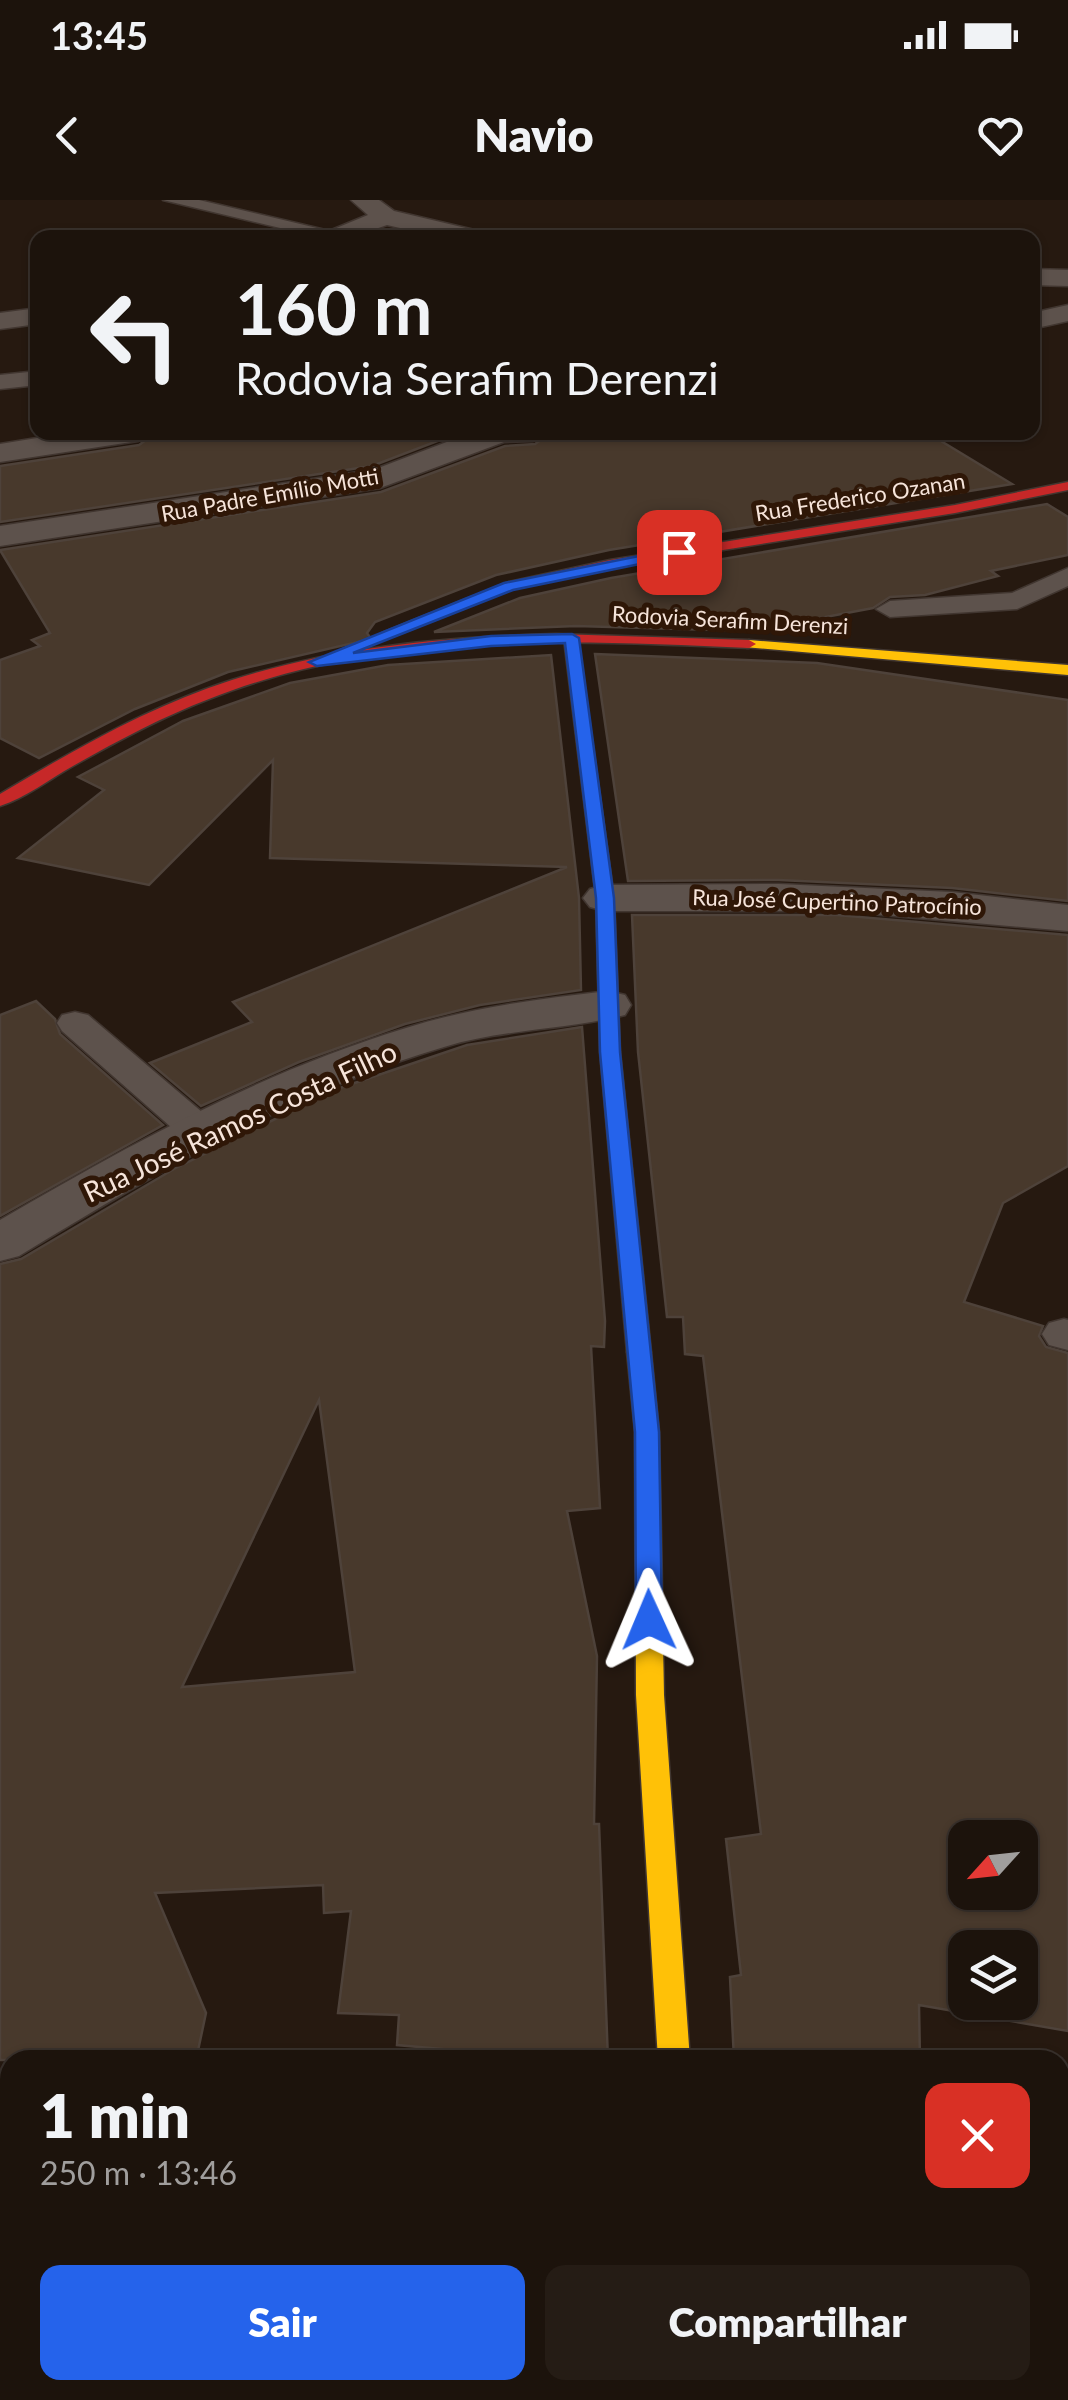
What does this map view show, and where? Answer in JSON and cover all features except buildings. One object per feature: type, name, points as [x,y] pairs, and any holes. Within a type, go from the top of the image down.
[{"type":"street","points":[[364,200],[386,218],[441,230]]},
{"type":"street","points":[[344,230],[386,218]]},
{"type":"street","points":[[1040,276],[1068,278]]},
{"type":"street","points":[[1040,319],[1068,313]]},
{"type":"street","points":[[0,321],[30,317]]},
{"type":"street","points":[[0,453],[85,440]]},
{"type":"street","name":"Rua Padre Emílio Motti","points":[[0,536],[152,516],[380,478],[481,440]]},
{"type":"street","name":"Rua Frederico Ozanan","points":[[317,662],[509,586],[610,564],[955,509],[1068,486]]},
{"type":"street","points":[[572,638],[605,898],[608,1006],[647,1432],[650,1695],[673,2050]]},
{"type":"street","name":"Rodovia Serafim Derenzi","points":[[0,801],[37,777],[146,724],[255,679],[317,662],[491,641],[686,639],[1068,670]]},
{"type":"street","name":"Rua José Cupertino Patrocínio","points":[[605,898],[796,896],[980,905],[1068,918]]},
{"type":"street","name":"Rua José Ramos Costa Filho","points":[[0,1243],[202,1133],[399,1045],[502,1018],[608,1006]]},
{"type":"lane","points":[[172,200],[304,230]]},
{"type":"lane","points":[[0,382],[30,379]]},
{"type":"lane","points":[[890,609],[1017,601],[1068,576]]},
{"type":"lane","points":[[75,1024],[202,1133]]},
{"type":"traffic: fast","points":[[571,639],[605,898],[610,1052],[639,1352]]},
{"type":"traffic: slow","points":[[749,644],[1068,670]]},
{"type":"traffic: slow","points":[[639,1352],[647,1432],[650,1695],[673,2050]]},
{"type":"traffic: jam","points":[[389,633],[509,586],[610,564],[955,509],[1068,486]]},
{"type":"traffic: jam","points":[[0,801],[86,751],[175,707],[298,665],[361,653],[490,640],[621,639],[749,644]]},
{"type":"route","points":[[649,1620],[647,1432],[610,1052],[605,898],[572,638],[491,641],[317,662],[509,586],[679,552]]}]
